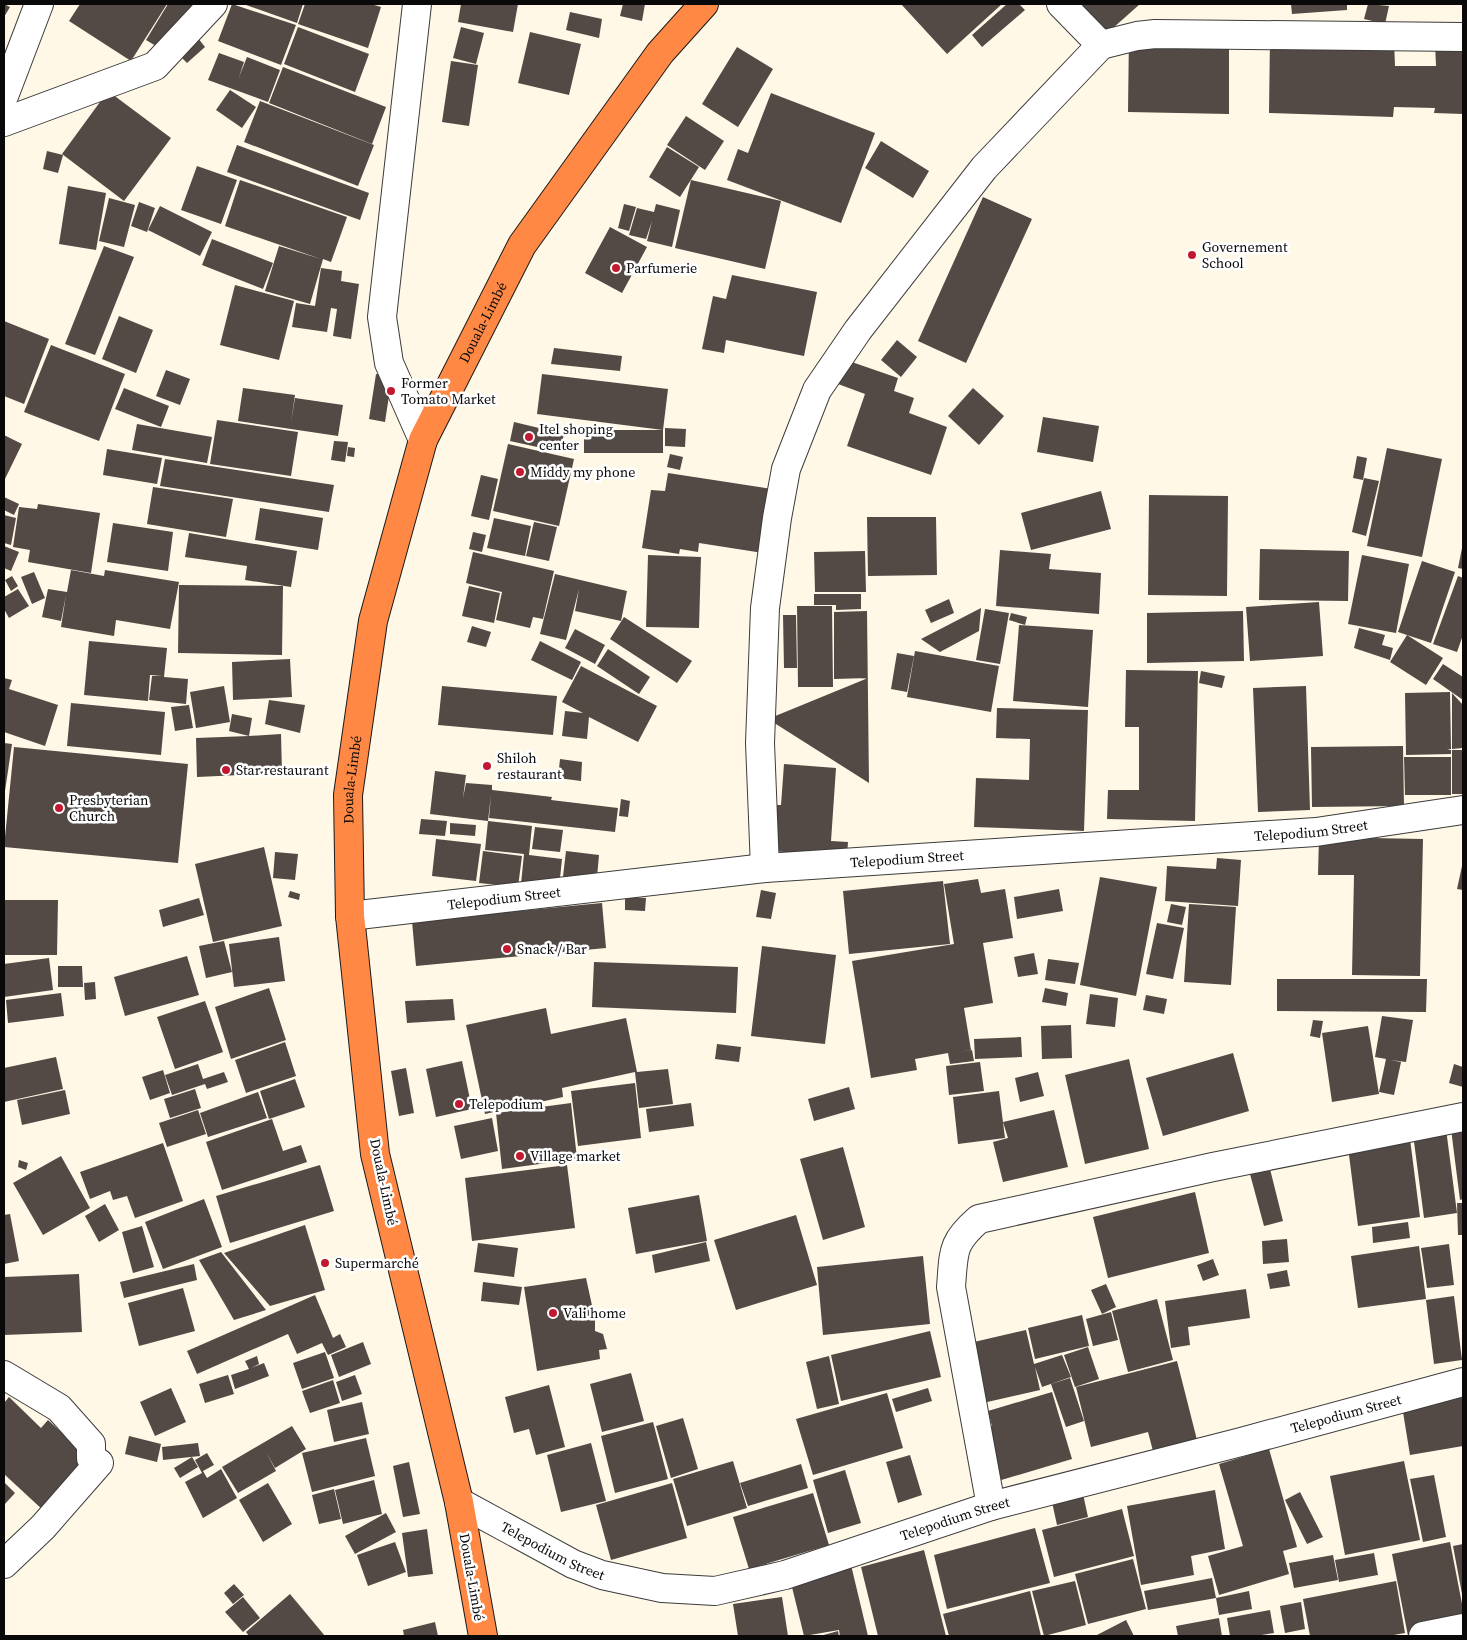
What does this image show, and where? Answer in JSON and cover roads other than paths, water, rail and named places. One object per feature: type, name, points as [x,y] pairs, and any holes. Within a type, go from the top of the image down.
[{"type":"highway","name":"Douala-Limbé","points":[[483,1636],[459,1502],[375,1154],[350,916],[348,795],[373,621],[422,440],[522,245],[660,53],[704,4]]},
{"type":"street","points":[[4,96],[39,4]]},
{"type":"street","points":[[4,122],[154,66],[213,4]]},
{"type":"street","points":[[417,4],[382,317],[389,363],[422,440]]},
{"type":"street","points":[[1061,4],[1102,45]]},
{"type":"street","points":[[766,868],[760,743],[765,608],[777,518],[786,469],[817,390],[858,330],[984,168],[1102,45],[1137,36],[1155,34],[1463,37]]},
{"type":"street","name":"Telepodium Street","points":[[350,916],[766,868],[1316,832],[1463,810]]},
{"type":"street","points":[[991,1506],[951,1287],[954,1251],[962,1234],[979,1219],[1213,1167],[1463,1117]]},
{"type":"street","points":[[4,1375],[58,1408],[91,1444],[91,1458],[99,1463],[43,1527],[4,1564]]},
{"type":"street","name":"Telepodium Street","points":[[459,1502],[573,1564],[602,1574],[662,1588],[715,1591],[784,1574],[991,1506],[1241,1442],[1463,1382]]},
{"type":"street","points":[[1423,1636],[1463,1628]]},
{"type":"place","name":"Governement School","points":[[1192,255]]},
{"type":"place","name":"Parfumerie","points":[[616,268]]},
{"type":"place","name":"Former Tomato Market","points":[[391,391]]},
{"type":"place","name":"Itel shoping center","points":[[529,437]]},
{"type":"place","name":"Middy my phone","points":[[520,472]]},
{"type":"place","name":"Shiloh restaurant","points":[[487,766]]},
{"type":"place","name":"Star restaurant","points":[[226,770]]},
{"type":"place","name":"Presbyterian Church","points":[[59,808]]},
{"type":"place","name":"Snack / Bar","points":[[507,949]]},
{"type":"place","name":"Telepodium","points":[[459,1104]]},
{"type":"place","name":"Village market","points":[[520,1156]]},
{"type":"place","name":"Supermarché","points":[[325,1263]]},
{"type":"place","name":"Vali home","points":[[553,1313]]}]
